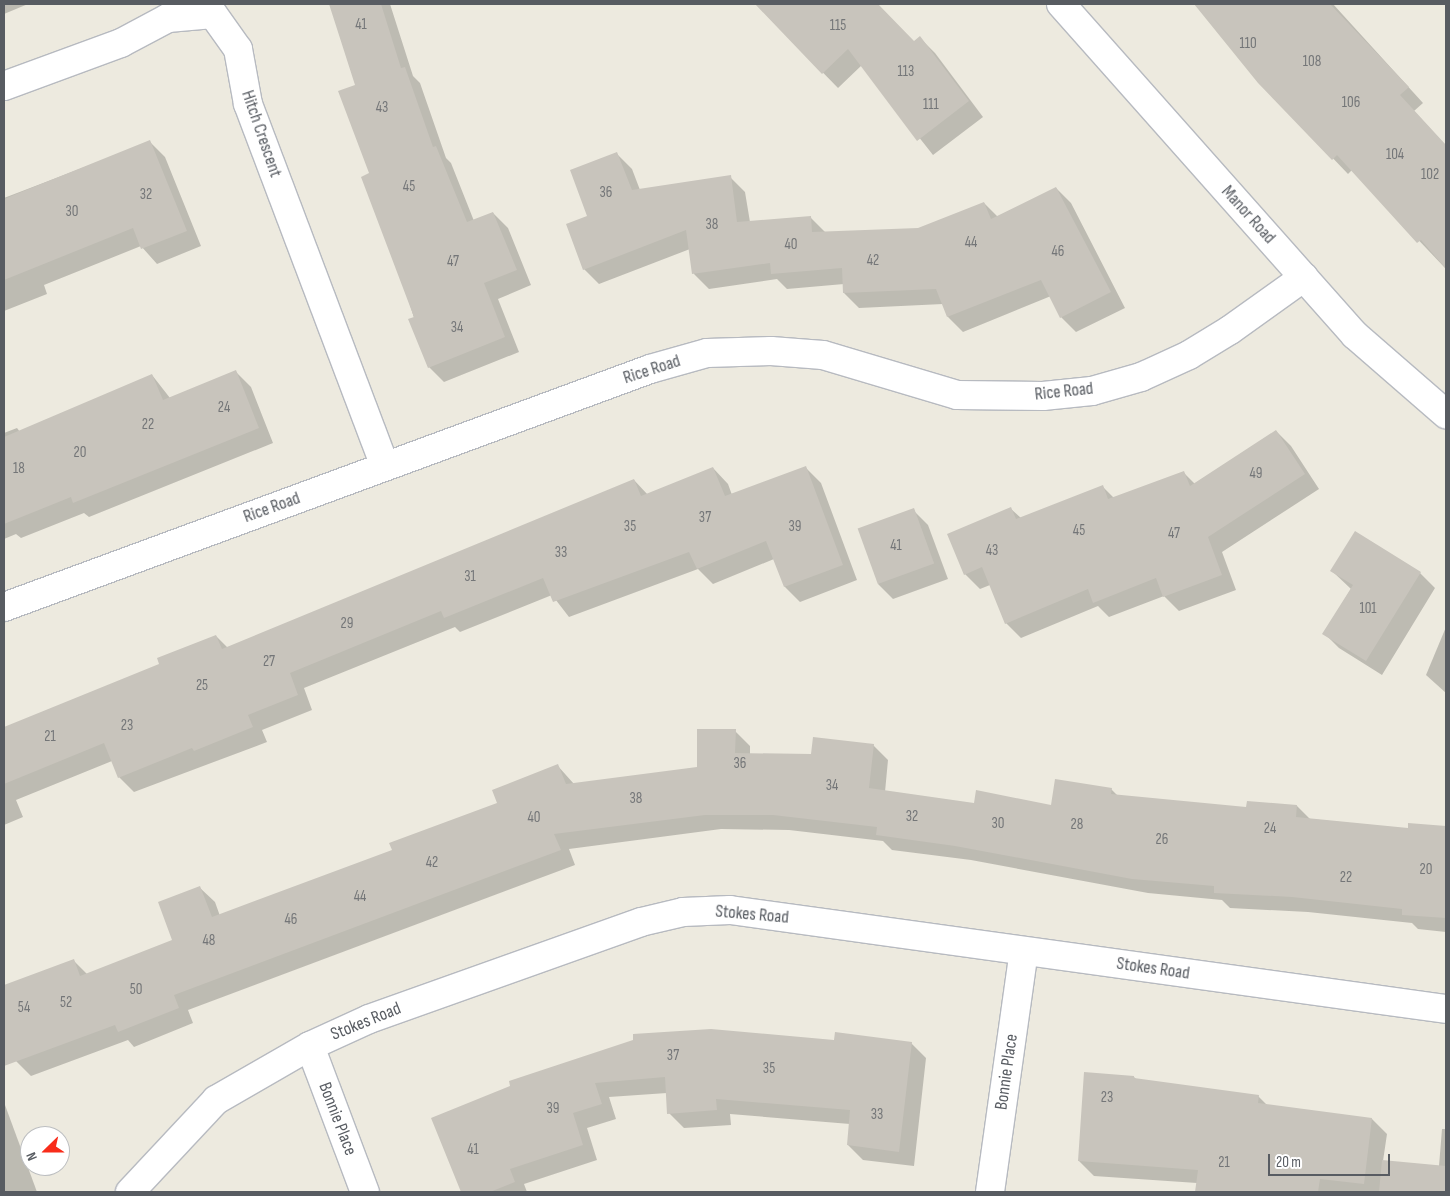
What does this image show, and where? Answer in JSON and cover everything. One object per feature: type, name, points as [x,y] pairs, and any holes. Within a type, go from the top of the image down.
[{"type":"street","name":"Manor Road","points":[[1061,4],[1355,335],[1446,414]]},
{"type":"street","name":"Hitch Crescent","points":[[4,86],[121,43],[168,18],[213,14],[238,49],[248,104],[385,466]]},
{"type":"street","name":"Rice Road","points":[[4,607],[650,369],[708,353],[771,351],[823,355],[957,395],[1043,396],[1092,391],[1141,377],[1189,354],[1230,330],[1304,277]]},
{"type":"street","name":"Stokes Road","points":[[130,1192],[216,1100],[310,1046],[388,1013],[641,922],[683,912],[730,910],[1446,1009]]},
{"type":"street","name":"Bonnie Place","points":[[990,1192],[1024,951]]},
{"type":"street","name":"Bonnie Place","points":[[310,1046],[365,1192]]},
{"type":"building","points":[[329,4],[381,4],[401,68],[405,67],[433,147],[436,146],[467,222],[493,212],[517,270],[484,283],[505,337],[428,368],[408,319],[414,317],[361,177],[369,173],[338,91],[355,85]]},
{"type":"building","points":[[755,4],[878,4],[914,41],[920,36],[969,101],[917,141],[848,49],[822,74]]},
{"type":"building","points":[[1194,4],[1330,4],[1409,87],[1400,95],[1446,145],[1446,269],[1421,240],[1417,243],[1337,155],[1332,160],[1258,83]]},
{"type":"building","points":[[150,140],[187,231],[141,249],[133,228],[4,280],[4,199]]},
{"type":"building","points":[[617,152],[632,190],[731,175],[737,222],[811,216],[812,232],[918,228],[984,202],[991,219],[1056,187],[1111,292],[1060,318],[1041,280],[947,317],[936,289],[843,293],[842,268],[771,274],[770,263],[692,274],[686,230],[583,270],[566,224],[587,216],[570,170]]},
{"type":"building","points":[[236,370],[259,428],[73,503],[71,497],[4,524],[4,437],[152,374],[163,400]]},
{"type":"building","points":[[1276,430],[1305,474],[1208,537],[1222,575],[1163,597],[1156,578],[1093,603],[1088,589],[1005,624],[982,567],[964,575],[947,534],[1011,507],[1016,519],[1103,485],[1108,499],[1184,471],[1190,486]]},
{"type":"building","points":[[806,466],[843,565],[784,587],[766,541],[697,569],[689,552],[553,602],[543,578],[444,618],[441,611],[290,673],[298,695],[248,715],[253,727],[194,751],[192,748],[118,778],[104,743],[4,784],[4,727],[159,664],[157,658],[216,635],[222,649],[634,479],[641,496],[713,467],[725,496]]},
{"type":"building","points":[[914,508],[934,563],[878,584],[858,529]]},
{"type":"building","points":[[1355,531],[1421,572],[1366,661],[1322,634],[1353,585],[1330,571]]},
{"type":"building","points":[[697,729],[736,729],[735,753],[811,754],[813,737],[874,744],[869,788],[974,803],[976,790],[1051,805],[1055,779],[1112,788],[1111,794],[1246,807],[1247,801],[1297,805],[1296,817],[1408,828],[1408,823],[1446,826],[1446,918],[1402,915],[1402,909],[1292,897],[1214,893],[1214,886],[1132,879],[955,846],[876,835],[877,827],[773,815],[705,815],[554,834],[561,850],[174,995],[179,1008],[118,1032],[115,1025],[4,1066],[4,985],[74,959],[80,976],[172,940],[158,902],[200,886],[212,917],[392,850],[389,843],[497,803],[492,790],[558,764],[566,784],[697,767]]},
{"type":"building","points":[[711,1029],[834,1040],[835,1032],[912,1042],[899,1152],[847,1145],[850,1110],[716,1099],[717,1110],[667,1114],[665,1077],[595,1083],[602,1104],[573,1113],[583,1145],[510,1169],[515,1182],[490,1192],[461,1192],[431,1118],[510,1086],[509,1081],[633,1040],[633,1034]]},
{"type":"building","points":[[1084,1072],[1134,1076],[1134,1078],[1259,1095],[1258,1103],[1372,1118],[1364,1184],[1320,1179],[1318,1192],[1195,1192],[1198,1170],[1078,1161]]},
{"type":"building","points":[[1382,1160],[1446,1166],[1446,1192],[1379,1192]]}]
